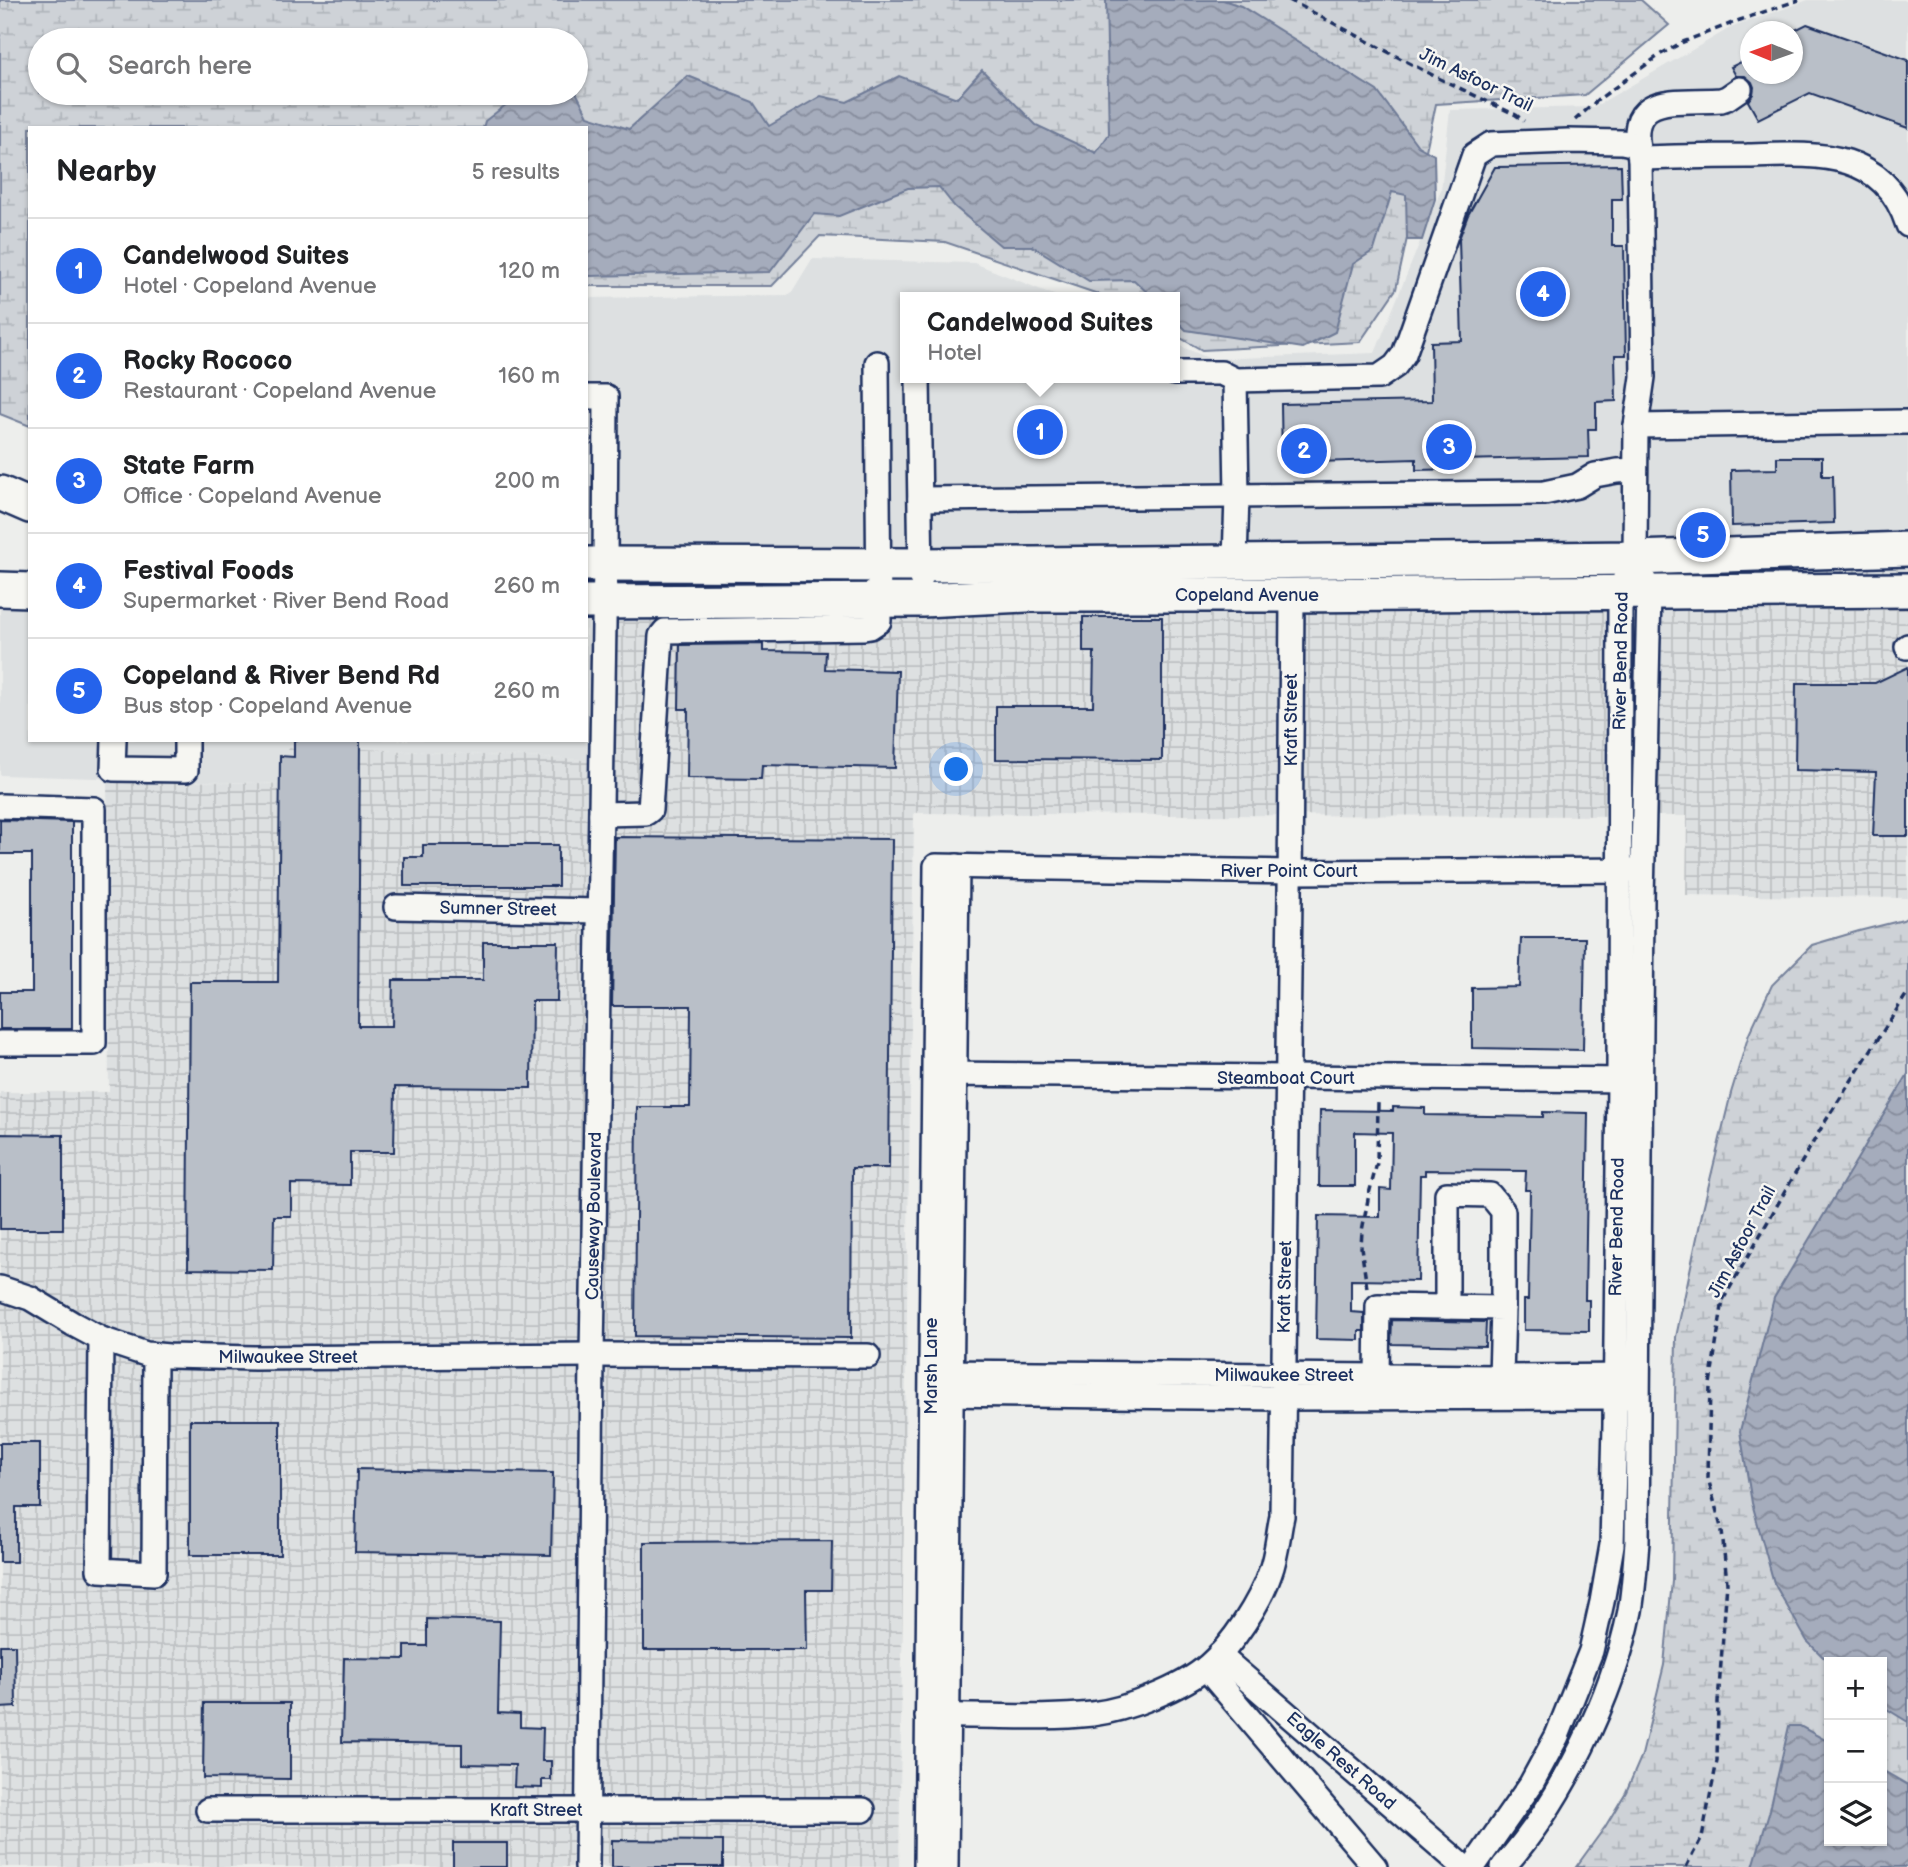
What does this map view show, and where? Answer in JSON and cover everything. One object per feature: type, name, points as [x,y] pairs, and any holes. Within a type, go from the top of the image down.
[{"type":"highway","points":[[0,493],[28,505]]},
{"type":"highway","name":"Copeland Avenue","points":[[596,564],[921,565],[1635,558],[1908,549]]},
{"type":"highway","points":[[1100,595],[1124,584],[1217,579],[1227,574],[1236,561]]},
{"type":"highway","points":[[0,589],[28,590]]},
{"type":"highway","name":"Copeland Avenue","points":[[595,602],[922,600],[1027,595],[1908,590]]},
{"type":"street","name":"River Bend Road","points":[[1630,1080],[1619,871],[1634,591],[1636,426],[1643,377],[1636,133],[1640,117],[1652,106],[1669,102],[1721,100],[1740,89]]},
{"type":"street","points":[[1180,373],[1221,373],[1235,380],[1379,377],[1395,366],[1404,354],[1474,155],[1491,144],[1622,142],[1638,151],[1833,157],[1858,166],[1882,183],[1902,208],[1908,225]]},
{"type":"street","points":[[601,814],[646,813],[650,810],[661,636],[665,631],[864,628],[878,621],[877,363]]},
{"type":"street","points":[[1235,380],[1236,561]]},
{"type":"street","points":[[918,383],[922,600]]},
{"type":"street","name":"Causeway Boulevard","points":[[587,1867],[601,814],[595,684],[595,602],[606,397],[588,397]]},
{"type":"street","points":[[1636,426],[1908,422]]},
{"type":"street","points":[[920,499],[1544,493],[1577,486],[1595,475],[1635,470]]},
{"type":"street","name":"River Bend Road","points":[[1473,1867],[1531,1784],[1557,1736],[1591,1651],[1612,1545],[1626,1387],[1630,1080],[1642,870],[1634,591]]},
{"type":"street","name":"Kraft Street","points":[[937,1715],[1052,1717],[1093,1714],[1128,1707],[1167,1691],[1213,1662],[1251,1613],[1271,1573],[1282,1516],[1292,595]]},
{"type":"street","points":[[114,742],[113,769],[186,770],[186,742]]},
{"type":"street","points":[[0,806],[94,809],[94,1043],[0,1043]]},
{"type":"street","name":"River Point Court","points":[[946,866],[1290,872],[1642,870]]},
{"type":"street","name":"Marsh Lane","points":[[926,1867],[937,1715],[946,866]]},
{"type":"street","name":"Sumner Street","points":[[396,907],[599,911]]},
{"type":"street","name":"Steamboat Court","points":[[944,1074],[1630,1080]]},
{"type":"street","points":[[1447,1307],[1447,1194],[1490,1195],[1503,1211],[1501,1377]]},
{"type":"street","name":"Milwaukee Street","points":[[0,1288],[30,1298],[101,1339],[155,1355],[254,1358],[868,1356]]},
{"type":"street","points":[[1377,1376],[1378,1306],[1503,1308]]},
{"type":"street","points":[[101,1339],[99,1570],[154,1573],[155,1355]]},
{"type":"street","name":"Milwaukee Street","points":[[1283,1387],[1377,1376],[1501,1377],[1626,1387]]},
{"type":"street","name":"Milwaukee Street","points":[[941,1383],[1626,1387]]},
{"type":"street","name":"River Bend Road","points":[[1503,1867],[1535,1826],[1559,1788],[1588,1731],[1613,1671],[1630,1610],[1637,1542],[1626,1387]]},
{"type":"street","name":"Eagle Rest Road","points":[[1213,1662],[1375,1867]]},
{"type":"street","name":"Eagle Rest Road","points":[[1213,1662],[1464,1867]]},
{"type":"street","name":"Marsh Lane","points":[[937,1715],[946,1867]]},
{"type":"street","name":"Kraft Street","points":[[208,1810],[863,1810]]},
{"type":"path","name":"Jim Asfoor Trail","points":[[1289,0],[1527,123]]},
{"type":"path","points":[[1570,123],[1661,54],[1729,24],[1799,0]]},
{"type":"path","name":"Jim Asfoor Trail","points":[[1686,1867],[1702,1837],[1717,1761],[1718,1702],[1727,1583],[1722,1531],[1708,1478],[1710,1384],[1723,1300],[1823,1125],[1908,992]]},
{"type":"path","points":[[1367,1290],[1361,1247],[1377,1163],[1378,1103]]},
{"type":"shaded area","points":[[1808,0],[1908,2],[1908,564],[602,761],[289,745],[290,784],[0,775],[0,589],[28,590],[28,742],[588,742],[588,298],[790,295],[812,259],[974,263],[1046,292],[900,292],[900,383],[1180,383],[1180,346],[1211,359],[1375,353],[1441,190],[1450,110],[1594,107],[1740,24],[1740,84],[1803,84],[1803,21],[1750,21]]},
{"type":"shaded area","points":[[605,564],[1908,564],[1908,898],[1686,895],[1687,816],[914,813],[899,1867],[0,1867],[0,1092],[109,1092],[107,779],[290,784],[288,745],[602,761]]},
{"type":"green space","points":[[0,0],[1641,0],[1669,25],[1585,95],[1436,104],[1396,289],[1360,342],[1202,350],[1180,338],[1180,292],[1092,292],[945,242],[820,236],[772,286],[588,286],[588,126],[28,126],[28,425],[0,414]]},
{"type":"green space","points":[[1908,917],[1908,1867],[1576,1867],[1626,1792],[1642,1755],[1664,1665],[1672,1581],[1676,1337],[1731,1093],[1749,1034],[1772,985],[1812,945]]},
{"type":"water","points":[[1106,0],[1223,0],[1241,6],[1377,91],[1418,146],[1434,155],[1435,199],[1422,240],[1407,240],[1406,195],[1392,192],[1374,250],[1353,264],[1335,332],[1303,348],[1186,330],[1180,324],[1180,292],[1147,292],[1134,280],[1089,281],[1032,246],[1001,246],[955,207],[939,187],[908,188],[839,216],[814,214],[770,272],[589,276],[588,126],[484,126],[485,121],[506,105],[582,105],[588,116],[629,129],[688,76],[753,102],[769,126],[821,96],[847,102],[899,76],[957,98],[982,70],[1036,125],[1096,153],[1109,134]]},
{"type":"water","points":[[1908,1074],[1908,1722],[1887,1709],[1887,1657],[1824,1658],[1807,1641],[1774,1583],[1752,1503],[1740,1431],[1774,1298]]},
{"type":"water","points":[[1789,1726],[1800,1726],[1824,1739],[1824,1846],[1887,1846],[1887,1773],[1908,1785],[1908,1867],[1753,1867],[1770,1810]]},
{"type":"building","points":[[1807,24],[1908,60],[1908,128],[1810,93],[1758,119],[1748,101],[1753,94],[1753,84],[1803,84],[1803,26]]},
{"type":"building","points":[[1740,62],[1740,76],[1736,76],[1731,67]]},
{"type":"building","points":[[1621,165],[1622,199],[1612,199],[1612,246],[1624,246],[1626,355],[1615,355],[1616,401],[1596,402],[1596,429],[1588,429],[1589,457],[1460,460],[1460,469],[1416,470],[1416,459],[1282,463],[1281,404],[1432,401],[1431,342],[1462,341],[1459,239],[1468,215],[1495,167]]},
{"type":"building","points":[[1777,457],[1822,457],[1822,476],[1833,476],[1834,523],[1732,526],[1731,470],[1777,469]]},
{"type":"building","points":[[1083,617],[1162,617],[1162,760],[996,759],[996,706],[1093,706],[1094,652],[1083,652]]},
{"type":"building","points":[[763,644],[763,651],[826,652],[825,669],[898,671],[895,768],[762,765],[761,779],[687,778],[688,709],[679,709],[680,645]]},
{"type":"building","points":[[1908,667],[1908,836],[1873,836],[1876,772],[1795,770],[1796,683],[1875,683]]},
{"type":"building","points":[[294,742],[360,742],[358,1026],[392,1026],[393,980],[483,980],[483,942],[558,942],[557,1001],[532,1001],[531,1088],[395,1087],[394,1152],[350,1152],[350,1185],[291,1184],[291,1216],[274,1216],[273,1270],[188,1269],[190,982],[278,982],[280,756],[294,757]]},
{"type":"building","points":[[0,820],[72,822],[72,1029],[0,1029],[0,992],[32,992],[32,854],[0,854]]},
{"type":"building","points":[[615,837],[892,839],[889,1168],[852,1168],[851,1338],[635,1336],[637,1107],[690,1107],[691,1006],[612,1006]]},
{"type":"building","points":[[423,845],[558,845],[558,886],[404,886],[404,857],[423,857]]},
{"type":"building","points":[[1521,938],[1585,938],[1583,1050],[1472,1048],[1472,988],[1519,987]]},
{"type":"building","points":[[1393,1107],[1425,1108],[1425,1115],[1543,1117],[1543,1112],[1588,1113],[1585,1300],[1589,1300],[1589,1331],[1524,1330],[1524,1300],[1528,1300],[1530,1190],[1525,1190],[1526,1171],[1425,1170],[1425,1175],[1420,1175],[1418,1281],[1351,1280],[1351,1312],[1364,1313],[1364,1331],[1359,1331],[1359,1340],[1316,1339],[1318,1216],[1380,1217],[1380,1189],[1391,1190],[1392,1133],[1355,1132],[1355,1186],[1319,1186],[1320,1110],[1393,1111]]},
{"type":"building","points":[[0,1134],[63,1135],[63,1229],[0,1229]]},
{"type":"building","points":[[1392,1320],[1486,1322],[1485,1346],[1391,1344]]},
{"type":"building","points":[[190,1420],[280,1420],[280,1555],[190,1555]]},
{"type":"building","points":[[0,1443],[40,1443],[40,1507],[16,1507],[16,1562],[0,1562]]},
{"type":"building","points":[[357,1469],[553,1473],[551,1555],[355,1552]]},
{"type":"building","points":[[832,1541],[831,1590],[806,1590],[807,1650],[644,1650],[644,1542]]},
{"type":"building","points":[[427,1619],[500,1621],[498,1713],[520,1714],[520,1727],[543,1728],[542,1761],[551,1761],[551,1780],[542,1780],[542,1788],[514,1787],[515,1765],[462,1764],[462,1744],[342,1742],[344,1658],[405,1659],[405,1646],[427,1646]]},
{"type":"building","points":[[0,1645],[15,1645],[16,1707],[0,1708]]},
{"type":"building","points":[[204,1703],[290,1703],[290,1779],[203,1778]]},
{"type":"building","points":[[612,1840],[723,1841],[723,1867],[612,1867]]},
{"type":"building","points":[[453,1843],[507,1843],[507,1867],[453,1867]]},
{"type":"place","name":"Festival Foods","points":[[1543,294]]},
{"type":"place","name":"Candelwood Suites","points":[[1040,432]]},
{"type":"place","name":"State Farm","points":[[1449,447]]},
{"type":"place","name":"Rocky Rococo","points":[[1304,451]]},
{"type":"place","name":"Copeland & River Bend Rd","points":[[1703,535]]}]
